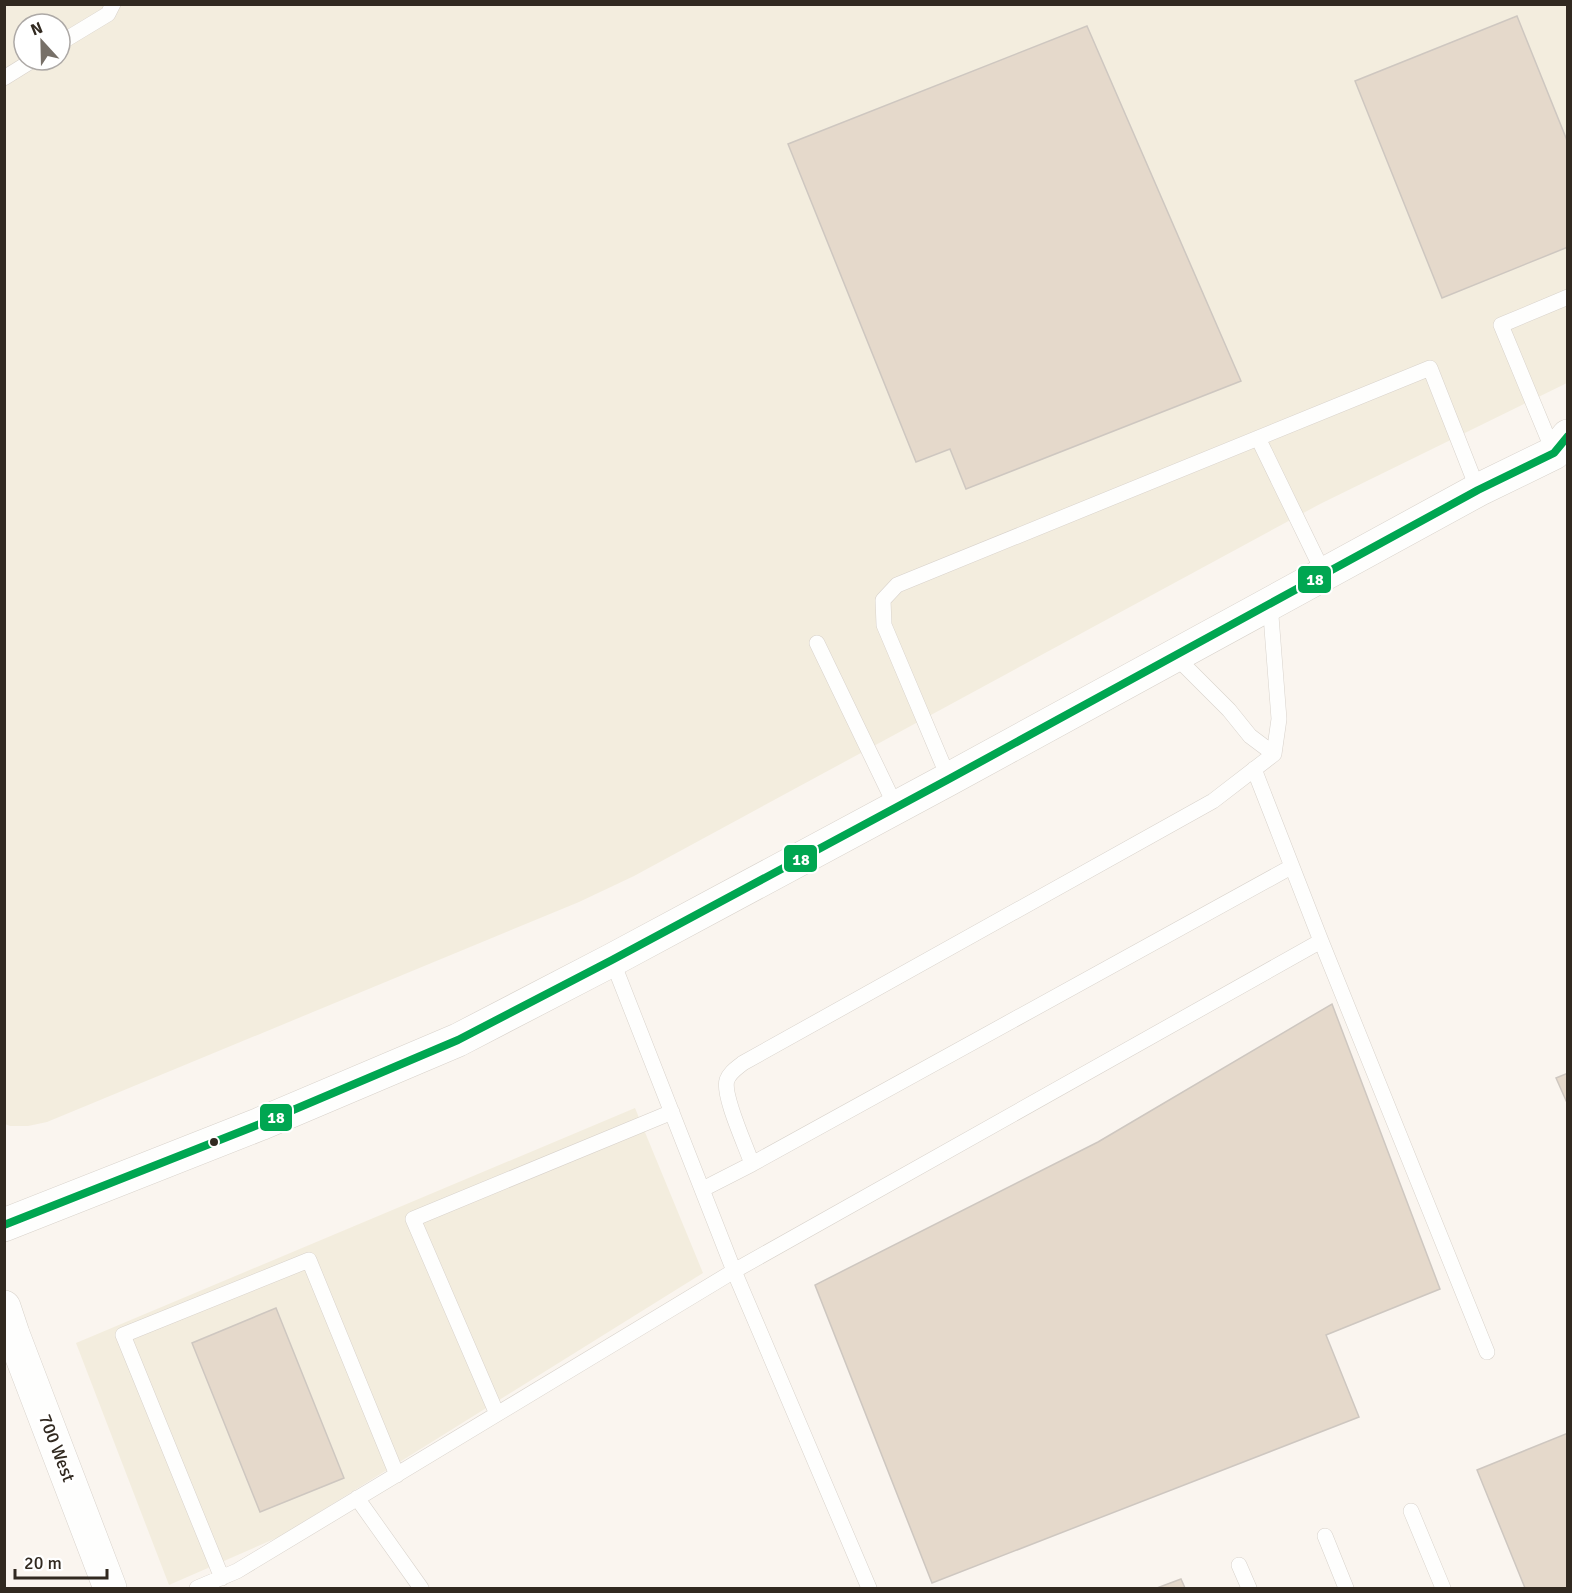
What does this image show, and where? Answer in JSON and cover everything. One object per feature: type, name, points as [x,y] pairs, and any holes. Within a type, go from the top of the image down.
[{"type":"main road","points":[[4,1225],[260,1124],[458,1040],[612,960],[1478,490],[1563,447]]},
{"type":"main road","name":"700 West","points":[[4,1307],[110,1588]]},
{"type":"lane","points":[[72,36],[108,14],[112,4]]},
{"type":"lane","points":[[1563,447],[1501,325],[1568,297]]},
{"type":"lane","points":[[949,779],[884,625],[884,600],[897,585],[1430,368],[1478,490]]},
{"type":"lane","points":[[1258,438],[1324,574]]},
{"type":"lane","points":[[752,1164],[726,1093],[727,1079],[738,1067],[1212,801],[1274,754],[1279,719],[1270,603]]},
{"type":"lane","points":[[817,643],[896,807]]},
{"type":"lane","points":[[1175,656],[1229,710],[1250,736],[1274,754]]},
{"type":"lane","points":[[1254,769],[1291,867],[1487,1352]]},
{"type":"lane","points":[[703,1189],[1291,867]]},
{"type":"lane","points":[[197,1588],[237,1571],[735,1271],[1321,941]]},
{"type":"lane","points":[[612,960],[735,1271],[869,1588]]},
{"type":"lane","points":[[497,1414],[413,1219],[672,1112]]},
{"type":"lane","points":[[222,1578],[123,1335],[309,1260],[397,1475]]},
{"type":"lane","points":[[357,1498],[421,1588]]},
{"type":"lane","points":[[1411,1510],[1443,1588]]},
{"type":"lane","points":[[1325,1536],[1346,1588]]},
{"type":"lane","points":[[1239,1564],[1249,1588]]},
{"type":"shaded area","points":[[5,5],[1567,5],[1567,383],[1320,504],[634,876],[579,902],[47,1122],[28,1126],[5,1124]]},
{"type":"shaded area","points":[[635,1108],[703,1273],[281,1536],[169,1585],[76,1343]]},
{"type":"building","points":[[1517,16],[1568,143],[1568,247],[1442,298],[1355,81]]},
{"type":"building","points":[[1087,26],[1241,381],[966,489],[950,449],[916,462],[788,144]]},
{"type":"building","points":[[1332,1004],[1440,1289],[1326,1335],[1359,1417],[932,1583],[815,1285],[1098,1142]]},
{"type":"building","points":[[1568,1073],[1568,1105],[1556,1078]]},
{"type":"building","points":[[276,1308],[344,1478],[260,1512],[192,1343]]},
{"type":"building","points":[[1568,1433],[1568,1588],[1525,1588],[1477,1470]]},
{"type":"building","points":[[1181,1579],[1185,1588],[1157,1588]]},
{"type":"transit line","name":"18","points":[[4,1225],[260,1124],[458,1040],[949,779],[1478,490],[1554,453],[1568,436]]}]
